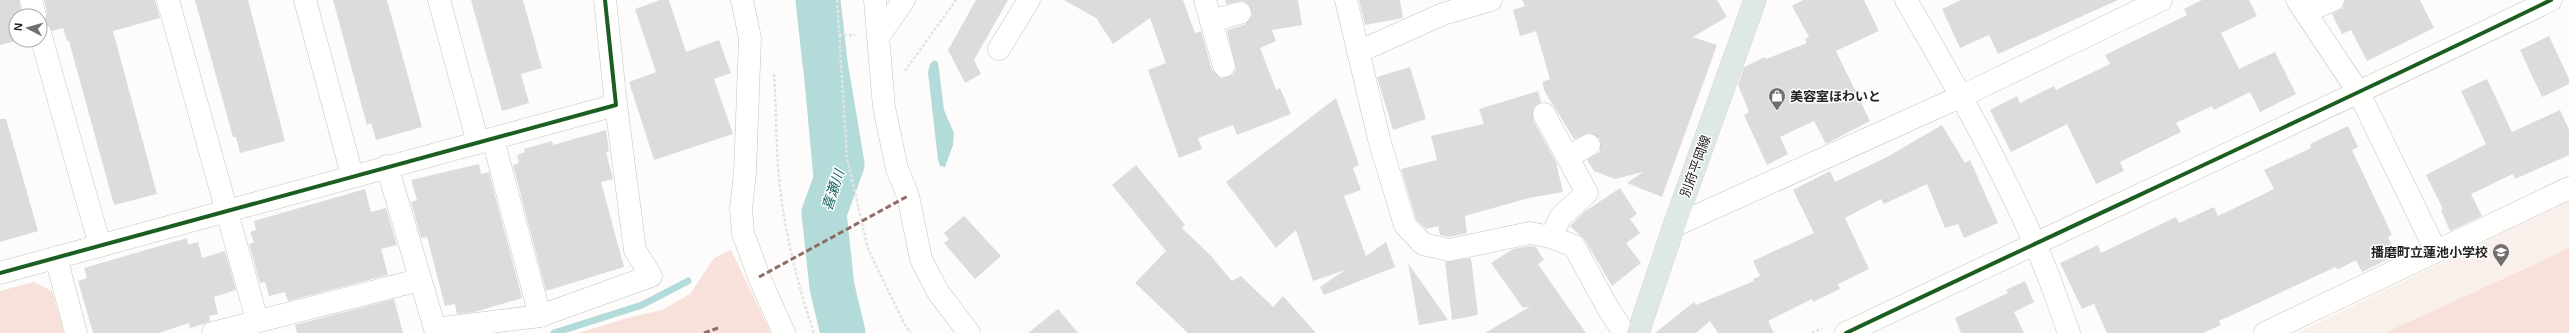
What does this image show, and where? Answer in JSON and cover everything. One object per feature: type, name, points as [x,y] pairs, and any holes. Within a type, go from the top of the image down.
[{"type":"main road","name":"別府平岡線","points":[[1638,333],[1674,226],[1756,0]]},
{"type":"street","points":[[168,0],[257,320]]},
{"type":"street","points":[[305,0],[352,175]]},
{"type":"street","points":[[438,0],[485,141],[540,316]]},
{"type":"street","points":[[387,166],[418,280],[435,329],[540,316],[651,276],[635,250],[616,105],[605,0]]},
{"type":"street","points":[[742,0],[750,38],[745,172],[741,209],[743,233],[759,277],[784,333]]},
{"type":"street","points":[[875,0],[879,36],[880,69],[886,121],[897,169],[908,196],[922,259],[938,292],[968,333]]},
{"type":"street","points":[[879,36],[904,0]]},
{"type":"street","points":[[999,49],[1029,0]]},
{"type":"street","points":[[1205,0],[1224,66]]},
{"type":"street","points":[[1346,0],[1380,143],[1405,225],[1423,244],[1449,250],[1530,233],[1551,237],[1574,246],[1608,308],[1624,333]]},
{"type":"street","points":[[1358,52],[1443,14],[1491,0]]},
{"type":"street","points":[[1906,0],[1962,96],[2035,243],[2069,333]]},
{"type":"street","points":[[1674,226],[1962,96],[2161,0]]},
{"type":"street","points":[[2333,0],[2302,6],[2359,94],[2436,251]]},
{"type":"street","points":[[1846,333],[2035,243],[2359,94],[2551,0]]},
{"type":"street","points":[[1211,21],[1240,13]]},
{"type":"street","points":[[44,48],[100,246]]},
{"type":"street","points":[[0,274],[56,257],[352,175],[485,141],[616,105]]},
{"type":"street","points":[[1544,114],[1587,193],[1561,216],[1551,237]]},
{"type":"street","points":[[1568,157],[1588,145]]},
{"type":"street","points":[[2266,333],[2569,188]]},
{"type":"street","points":[[56,257],[76,333]]},
{"type":"street","points":[[213,333],[257,320],[418,280]]},
{"type":"path","points":[[837,0],[847,158],[868,249],[905,326],[911,333]]},
{"type":"path","points":[[904,75],[905,70],[956,0]]},
{"type":"path","points":[[774,73],[778,166],[784,216],[804,303],[814,333]]},
{"type":"shaded area","name":"播磨町立蓮池小学校","points":[[2569,201],[2569,333],[2297,333]]},
{"type":"shaded area","points":[[2569,248],[2569,333],[2385,333],[2557,254]]},
{"type":"shaded area","points":[[731,250],[771,333],[578,333],[627,318],[662,310],[690,294],[714,258]]},
{"type":"shaded area","points":[[34,282],[52,291],[64,333],[0,333],[0,291]]},
{"type":"water","points":[[797,0],[818,0],[825,63],[842,164],[838,267],[845,333],[837,333],[823,281]]},
{"type":"water","points":[[934,60],[938,62],[944,110],[954,133],[953,145],[945,167],[940,166],[938,160],[928,72],[930,64]]},
{"type":"building","points":[[0,0],[19,0],[20,8],[8,8],[8,43],[0,45]]},
{"type":"building","points":[[44,0],[155,0],[160,18],[113,31],[157,194],[114,205],[69,41],[67,41],[63,28],[52,31],[48,26],[48,8],[46,8]]},
{"type":"building","points":[[195,0],[248,0],[285,141],[240,153],[236,137],[233,137]]},
{"type":"building","points":[[333,0],[387,0],[422,127],[376,140],[371,123],[367,125]]},
{"type":"building","points":[[471,0],[523,0],[542,68],[521,74],[529,103],[502,111]]},
{"type":"building","points":[[660,0],[669,0],[686,52],[719,40],[731,73],[714,79],[733,134],[654,160],[629,82],[656,72],[635,9]]},
{"type":"building","points":[[976,0],[1008,0],[974,60],[981,74],[965,83],[948,50]]},
{"type":"building","points":[[1064,0],[1183,0],[1195,33],[1201,31],[1212,70],[1221,78],[1233,75],[1236,69],[1227,30],[1244,25],[1252,16],[1248,4],[1243,1],[1226,4],[1225,0],[1298,0],[1302,25],[1272,30],[1276,41],[1260,48],[1276,90],[1280,88],[1291,114],[1237,135],[1233,125],[1198,138],[1202,149],[1179,158],[1148,70],[1166,63],[1150,18],[1113,44],[1096,18]]},
{"type":"building","points":[[1359,0],[1400,0],[1403,18],[1365,25]]},
{"type":"building","points":[[1522,0],[1717,0],[1727,17],[1693,37],[1717,45],[1662,197],[1627,183],[1643,172],[1615,179],[1594,171],[1587,160],[1600,152],[1600,139],[1589,133],[1574,139],[1545,92],[1542,82],[1550,79],[1536,31],[1520,36],[1513,10],[1525,6]]},
{"type":"building","points":[[1803,0],[1864,0],[1879,31],[1836,51],[1870,121],[1826,144],[1814,121],[1780,137],[1788,154],[1767,165],[1744,115],[1749,112],[1738,85],[1744,67],[1765,57],[1766,59],[1807,43],[1805,39],[1809,37],[1792,6]]},
{"type":"building","points":[[1961,0],[2118,0],[1998,54],[1989,35],[1960,48],[1942,9]]},
{"type":"building","points":[[2202,0],[2249,0],[2257,16],[2221,33],[2239,69],[2275,52],[2296,94],[2260,112],[2250,92],[2214,110],[2212,106],[2176,123],[2181,132],[2120,162],[2124,171],[2096,184],[2067,124],[2011,152],[1990,110],[2017,96],[2020,103],[2054,86],[2056,90],[2110,64],[2105,55],[2187,15],[2184,9]]},
{"type":"building","points":[[2345,0],[2420,0],[2434,28],[2367,61],[2351,30],[2342,34],[2332,14],[2343,8]]},
{"type":"building","points":[[2549,36],[2569,79],[2569,84],[2542,97],[2520,50]]},
{"type":"building","points":[[1410,67],[1426,119],[1393,130],[1377,77]]},
{"type":"building","points":[[2487,79],[2512,132],[2560,110],[2569,130],[2569,155],[2515,179],[2513,174],[2471,194],[2482,216],[2450,231],[2441,210],[2443,209],[2426,175],[2486,144],[2461,91]]},
{"type":"building","points":[[1538,91],[1541,102],[1533,108],[1533,120],[1556,162],[1563,192],[1529,198],[1465,216],[1467,233],[1449,237],[1440,235],[1438,226],[1426,229],[1416,219],[1401,169],[1437,160],[1431,136],[1484,124],[1479,109]]},
{"type":"building","points":[[1336,98],[1359,165],[1353,168],[1361,190],[1344,196],[1366,256],[1386,242],[1395,267],[1324,295],[1320,287],[1345,270],[1313,281],[1296,230],[1276,248],[1226,182]]},
{"type":"building","points":[[0,119],[6,119],[38,231],[0,242]]},
{"type":"building","points":[[1942,125],[1965,163],[1970,160],[1998,223],[1964,238],[1958,224],[1945,228],[1927,184],[1884,204],[1881,199],[1845,218],[1869,269],[1838,284],[1840,289],[1813,302],[1812,299],[1768,321],[1774,333],[1718,333],[1710,321],[1696,333],[1655,333],[1694,302],[1696,305],[1754,281],[1753,279],[1760,276],[1753,261],[1814,233],[1793,190],[1830,171],[1835,182],[1887,157]]},
{"type":"building","points":[[2348,126],[2358,147],[2352,150],[2392,235],[2388,237],[2397,255],[2362,272],[2356,260],[2337,270],[2336,267],[2219,321],[2221,325],[2203,333],[2107,333],[2094,304],[2082,309],[2060,263],[2098,245],[2101,253],[2176,217],[2179,223],[2214,207],[2218,216],[2274,189],[2264,170],[2311,148],[2310,144]]},
{"type":"building","points":[[606,130],[609,151],[606,152],[613,179],[601,182],[624,267],[546,291],[513,165],[519,163],[517,155],[525,152],[524,149],[552,141],[553,145]]},
{"type":"building","points":[[479,164],[481,174],[489,172],[522,298],[475,312],[457,314],[455,304],[445,306],[427,237],[421,238],[411,202],[417,200],[411,180]]},
{"type":"building","points":[[1136,165],[1185,225],[1182,228],[1210,255],[1232,281],[1241,276],[1273,307],[1283,296],[1316,333],[1188,333],[1135,283],[1166,251],[1112,185]]},
{"type":"building","points":[[1620,188],[1637,214],[1630,219],[1640,233],[1626,243],[1641,263],[1612,286],[1585,240],[1570,226],[1584,212]]},
{"type":"building","points":[[365,189],[371,212],[386,208],[397,245],[381,249],[388,275],[288,301],[285,292],[269,296],[265,282],[260,283],[249,244],[254,242],[250,232],[256,230],[254,221]]},
{"type":"building","points":[[964,216],[1001,256],[975,279],[944,243],[949,239],[944,233]]},
{"type":"building","points":[[187,238],[188,245],[198,242],[202,258],[225,251],[236,290],[214,297],[218,314],[209,316],[210,321],[204,324],[190,328],[189,323],[159,333],[93,333],[78,281],[87,278],[84,268]]},
{"type":"building","points":[[1530,246],[1536,247],[1544,260],[1538,264],[1586,333],[1485,333],[1531,306],[1523,308],[1491,263],[1513,249]]},
{"type":"building","points":[[1471,258],[1478,315],[1452,320],[1445,262]]},
{"type":"building","points":[[1408,263],[1448,320],[1419,325]]},
{"type":"building","points":[[2025,281],[2034,302],[2014,312],[2024,333],[1961,333],[1955,318],[2008,293],[2006,290]]},
{"type":"building","points":[[394,299],[403,333],[297,333],[295,325]]},
{"type":"building","points":[[1058,309],[1078,333],[1028,333]]},
{"type":"waterway","name":"喜瀬川","points":[[818,0],[825,63],[842,164],[824,213],[832,287],[843,333]]},
{"type":"waterway","points":[[554,333],[642,305],[688,281]]},
{"type":"marked path","points":[[759,277],[908,196]]},
{"type":"marked path","points":[[704,333],[718,328]]},
{"type":"cycle path","points":[[0,273],[616,105],[605,0]]},
{"type":"cycle path","points":[[1846,333],[2551,0]]},
{"type":"place","name":"美容室ほわいと","points":[[1777,111]]},
{"type":"place","name":"播磨町立蓮池小学校","points":[[2501,267]]}]
